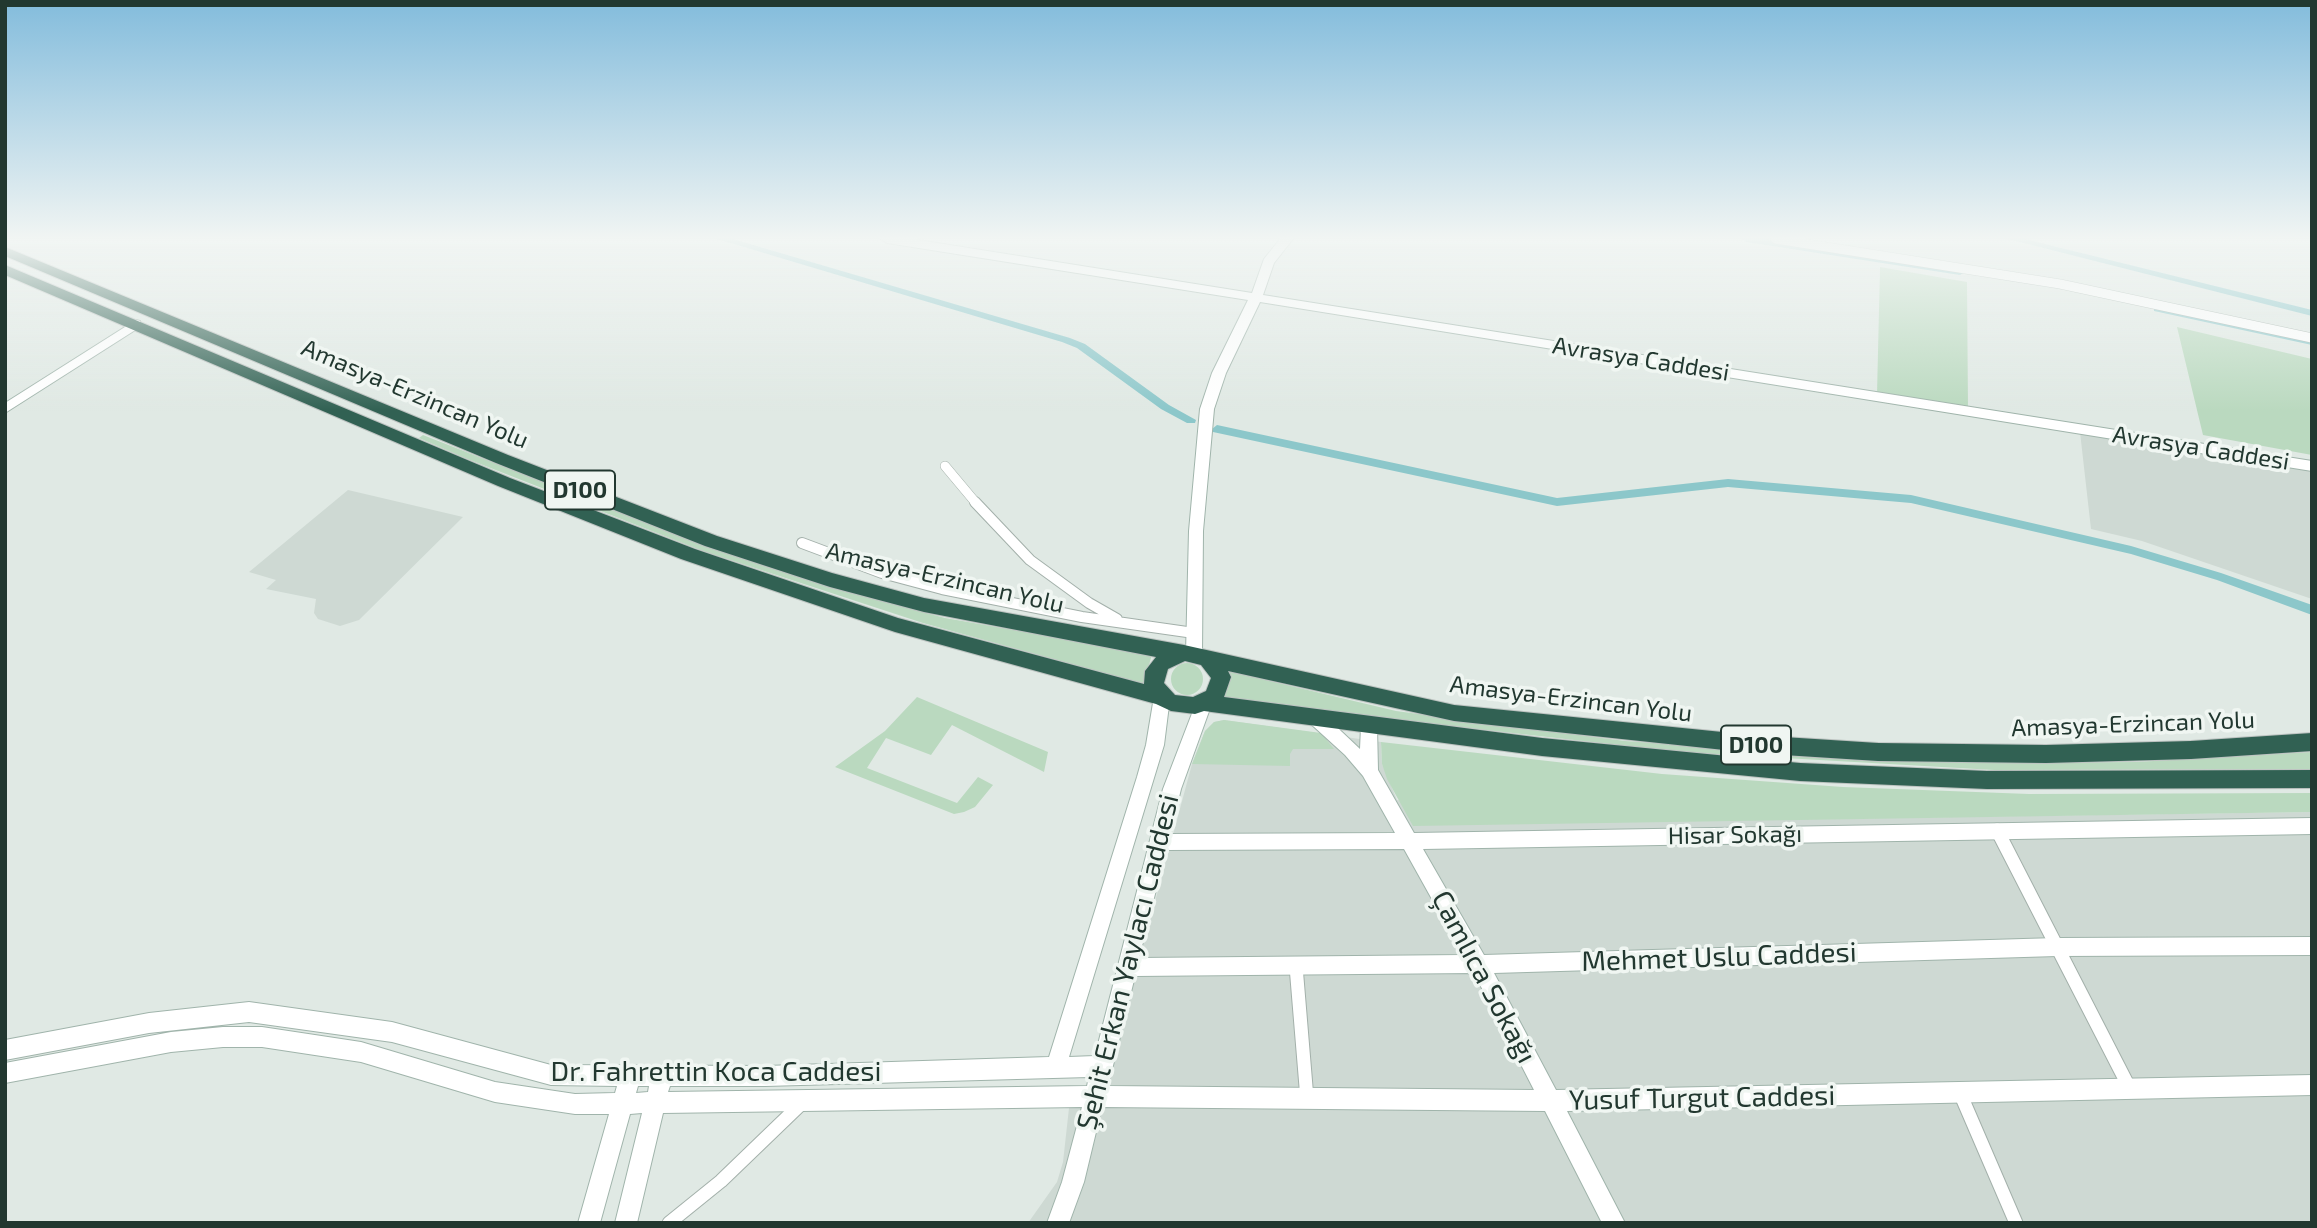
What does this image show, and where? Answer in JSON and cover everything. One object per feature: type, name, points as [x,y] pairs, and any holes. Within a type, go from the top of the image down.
[{"type":"highway","name":"Amasya-Erzincan Yolu","points":[[70,296],[504,482],[688,554],[950,641],[1161,697]]},
{"type":"highway","name":"Amasya-Erzincan Yolu","points":[[113,296],[502,459],[723,545],[830,580],[924,605],[1193,655],[1454,713],[1740,744],[1878,752],[2046,754],[2191,751],[2312,742]]},
{"type":"highway","points":[[1193,655],[1218,669],[1221,681],[1214,696],[1204,703],[1182,706],[1161,697],[1154,684],[1155,671],[1164,659],[1193,655]]},
{"type":"highway","name":"Amasya-Erzincan Yolu","points":[[1204,703],[1369,727],[1732,767],[1893,777],[2050,781],[2312,779]]},
{"type":"street","name":"Avrasya Caddesi","points":[[1245,296],[2312,466]]},
{"type":"street","points":[[2117,296],[2312,338]]},
{"type":"street","points":[[1193,655],[1196,531],[1207,409],[1219,373],[1256,298]]},
{"type":"street","points":[[5,409],[136,324]]},
{"type":"street","points":[[944,466],[996,527],[1030,560],[1089,604],[1128,624]]},
{"type":"street","points":[[802,543],[908,581],[1024,606],[1194,633]]},
{"type":"street","name":"Şehit Erkan Yaylacı Caddesi","points":[[1056,1067],[1146,777],[1157,734],[1161,697]]},
{"type":"street","name":"Şehit Erkan Yaylacı Caddesi","points":[[1058,1223],[1073,1182],[1176,774],[1204,703]]},
{"type":"street","name":"Çamlıca Sokağı","points":[[1318,720],[1369,772],[1410,841],[1479,964],[1614,1223]]},
{"type":"street","points":[[1369,727],[1369,772]]},
{"type":"street","name":"Hisar Sokağı","points":[[1158,842],[1410,841],[2312,826]]},
{"type":"street","points":[[1997,830],[2129,1087]]},
{"type":"street","name":"Mehmet Uslu Caddesi","points":[[1126,967],[1479,964],[2057,947],[2312,946]]},
{"type":"street","points":[[1297,965],[1307,1099]]},
{"type":"street","name":"Dr. Fahrettin Koca Caddesi","points":[[5,1051],[149,1023],[249,1012],[392,1032],[551,1075],[662,1076],[1101,1066]]},
{"type":"street","name":"Dr. Fahrettin Koca Caddesi","points":[[5,1073],[171,1042],[223,1037],[262,1037],[360,1052],[495,1092],[532,1100],[575,1104],[1093,1097]]},
{"type":"street","points":[[589,1223],[630,1076]]},
{"type":"street","points":[[626,1223],[662,1076]]},
{"type":"street","name":"Yusuf Turgut Caddesi","points":[[1093,1097],[1550,1101],[2312,1085]]},
{"type":"street","points":[[1960,1093],[2016,1223]]},
{"type":"street","points":[[669,1223],[721,1181],[804,1100]]},
{"type":"shaded area","points":[[2080,432],[2312,471],[2312,599],[2142,541],[2091,529]]},
{"type":"shaded area","points":[[348,490],[463,517],[359,620],[340,626],[318,619],[314,613],[316,599],[266,589],[276,580],[249,572]]},
{"type":"shaded area","points":[[1224,720],[1381,742],[1382,764],[1397,800],[1593,822],[2312,812],[2312,1223],[1028,1223],[1057,1182],[1063,1162],[1069,1108],[1110,1069],[1192,764],[1205,731],[1214,722]]},
{"type":"green space","points":[[1879,296],[1967,296],[1968,408],[1877,394]]},
{"type":"green space","points":[[2177,327],[2312,359],[2312,455],[2203,435]]},
{"type":"green space","points":[[423,435],[693,541],[845,591],[945,618],[1152,654],[1144,684],[923,623],[703,551],[465,458],[419,438]]},
{"type":"green space","points":[[1187,663],[1199,667],[1203,679],[1199,691],[1187,695],[1175,691],[1171,679],[1175,667]]},
{"type":"green space","points":[[1228,671],[1396,711],[1625,741],[1910,761],[1993,763],[2136,762],[2312,752],[2312,769],[1994,770],[1680,752],[1222,700]]},
{"type":"green space","points":[[917,697],[1048,752],[1044,772],[952,725],[931,755],[886,738],[867,768],[957,803],[978,777],[993,785],[975,807],[964,812],[954,814],[835,767],[885,731]]},
{"type":"green space","points":[[1224,720],[1321,733],[1334,749],[1293,749],[1290,766],[1192,764],[1205,731],[1214,722]]},
{"type":"green space","points":[[1381,742],[1662,774],[1843,787],[2029,794],[2312,793],[2312,812],[1413,826],[1387,779],[1382,764]]},
{"type":"waterway","points":[[917,296],[1081,346],[1165,407],[1191,420]]},
{"type":"waterway","points":[[2244,296],[2312,313]]},
{"type":"waterway","points":[[2157,309],[2312,342]]},
{"type":"waterway","points":[[1217,429],[1557,502],[1728,483],[1911,499],[2131,550],[2221,577],[2312,610]]}]
